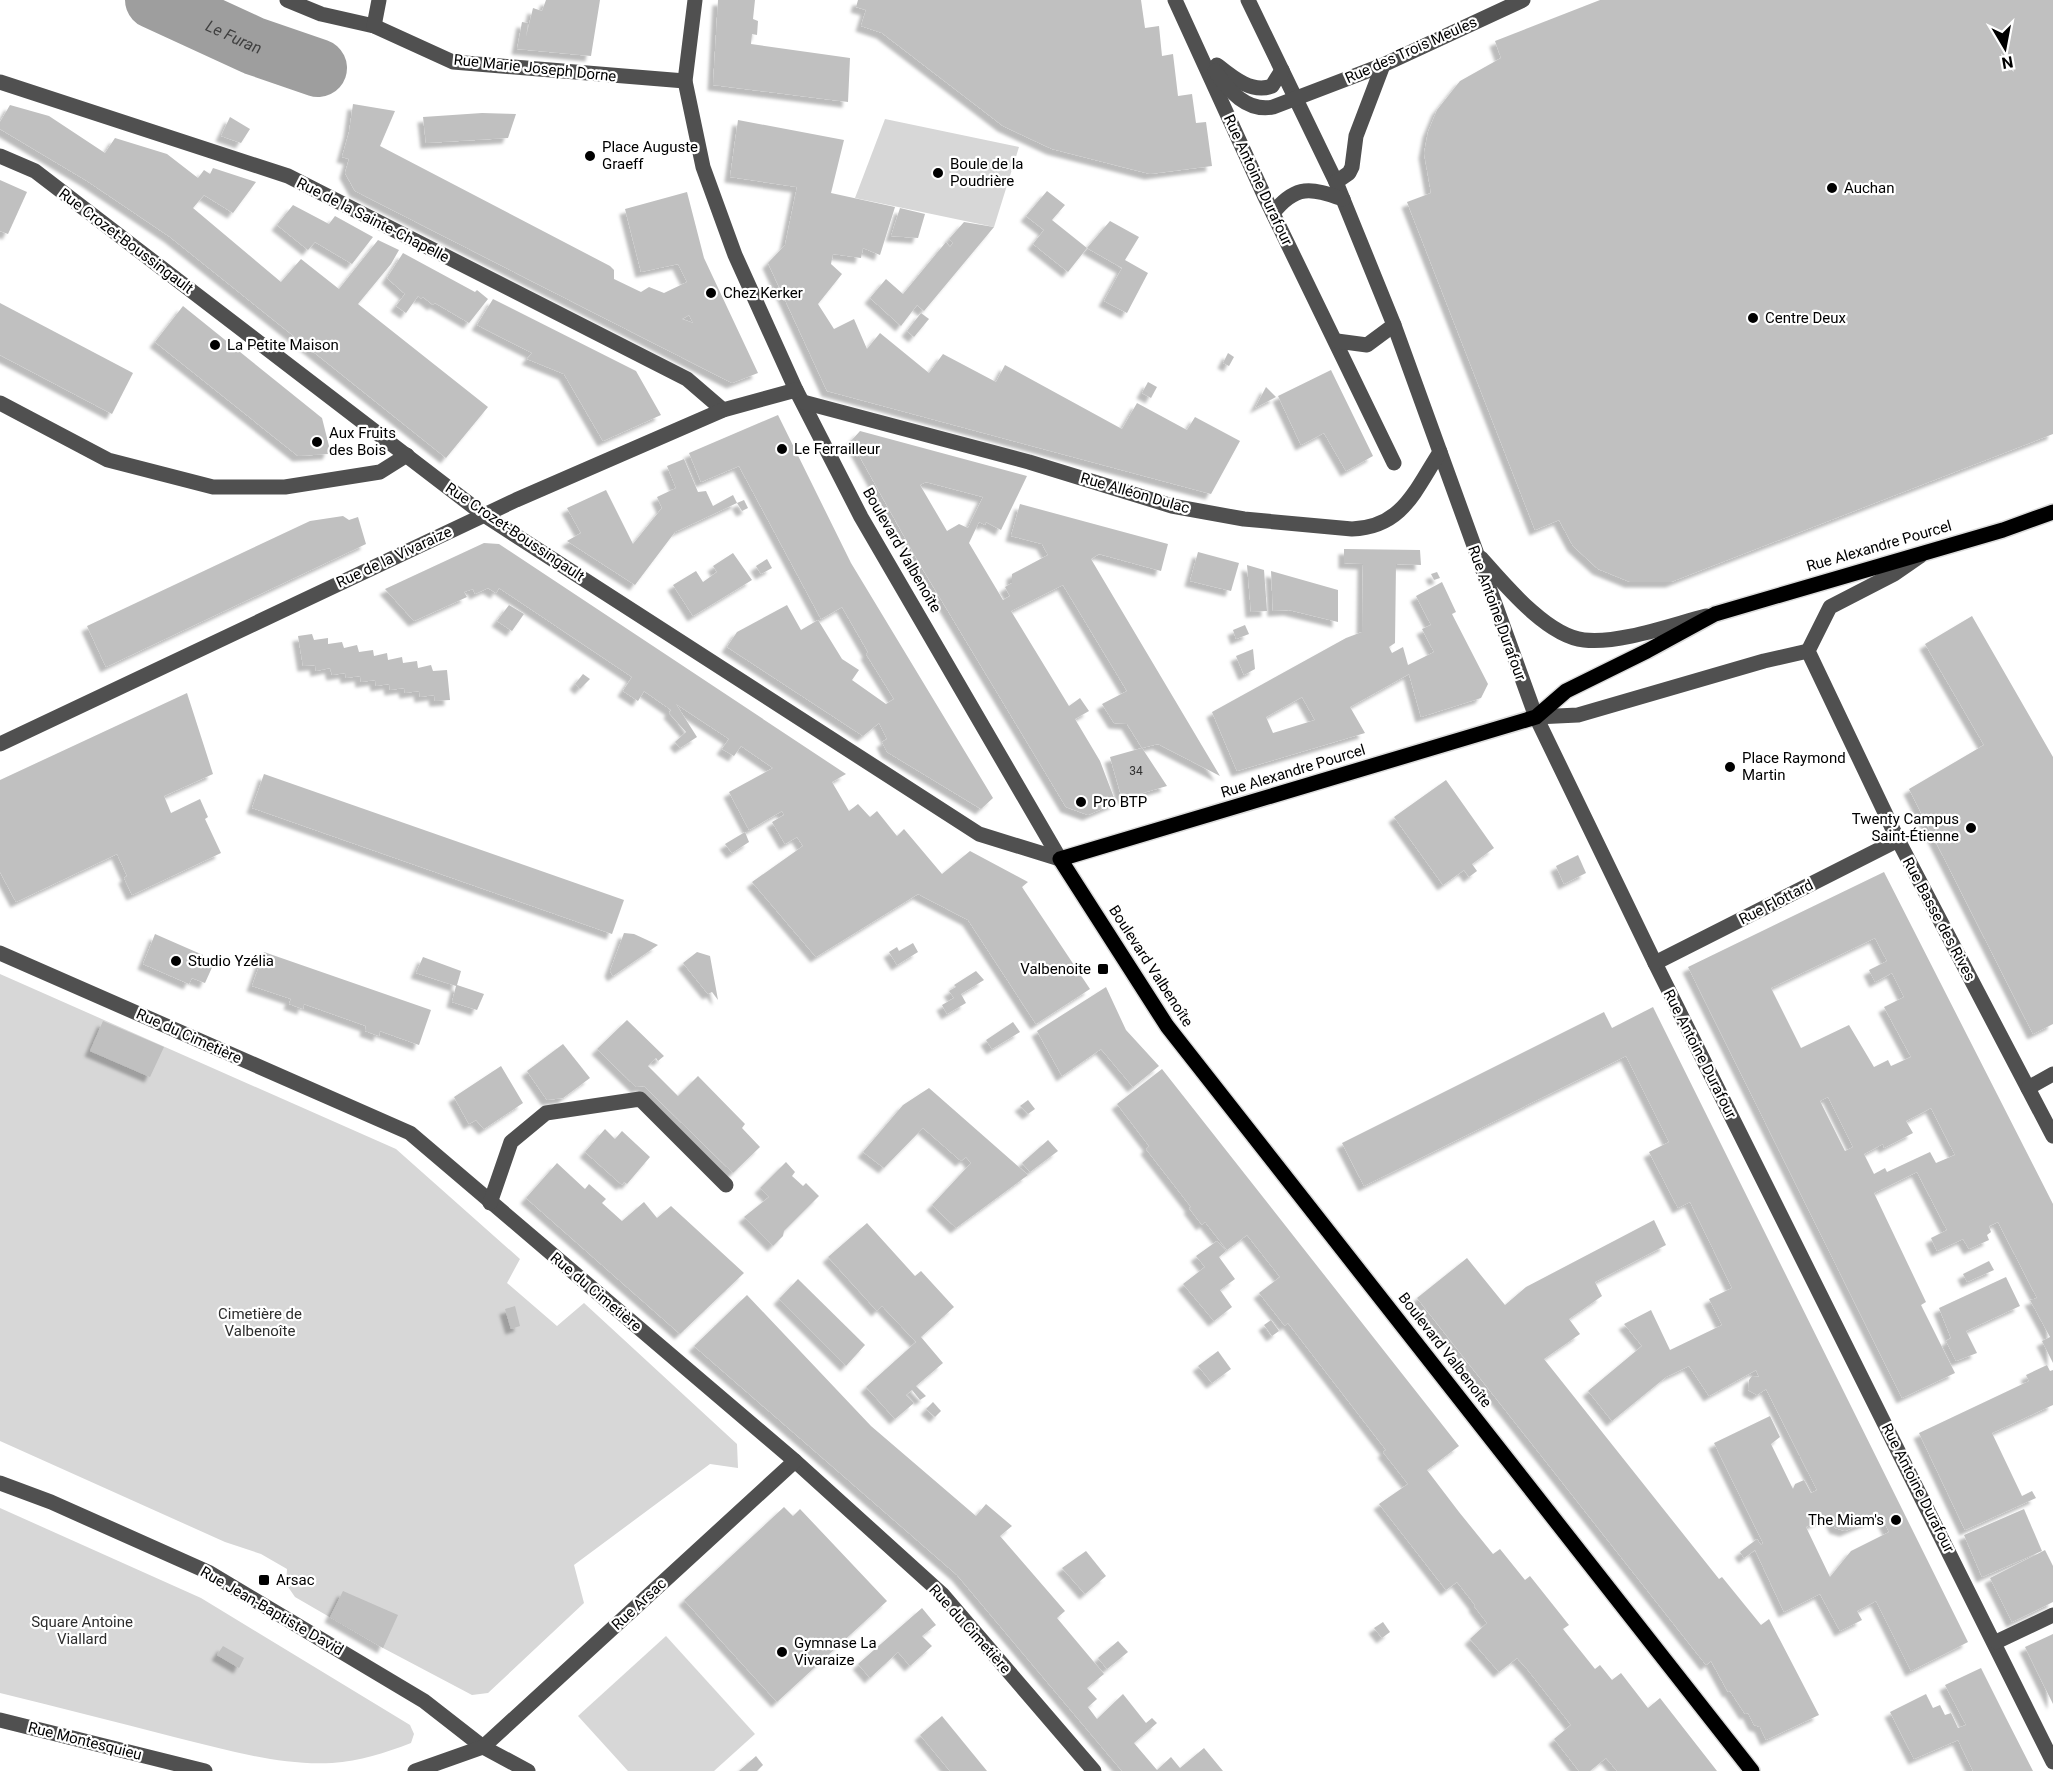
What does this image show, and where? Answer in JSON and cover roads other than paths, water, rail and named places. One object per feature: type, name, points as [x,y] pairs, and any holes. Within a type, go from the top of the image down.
[{"type":"main road","name":"Rue Alexandre Pourcel","points":[[1060,859],[1536,717],[1566,691],[1647,651],[1714,614],[1929,549],[2003,530],[2053,512]]},
{"type":"main road","name":"Boulevard Valbenoîte","points":[[1060,859],[1167,1026],[1752,1771]]},
{"type":"street","name":"Rue Marie Joseph Dorne","points":[[287,0],[321,14],[374,26],[453,62],[685,81]]},
{"type":"street","points":[[374,26],[379,0]]},
{"type":"street","name":"Boulevard Valbenoîte","points":[[695,0],[685,81],[703,167],[735,255],[799,396],[861,517],[1060,859]]},
{"type":"street","name":"Rue Antoine Durafour","points":[[1175,0],[1273,213],[1394,463]]},
{"type":"street","name":"Rue Antoine Durafour","points":[[1248,0],[1336,182],[1394,325],[1536,717],[1655,963],[1996,1642],[2053,1762]]},
{"type":"street","name":"Rue des Trois Meules","points":[[1297,98],[1383,65],[1523,0]]},
{"type":"street","name":"Rue Antoine Durafour","points":[[1199,49],[1231,76],[1251,86],[1270,88],[1282,70]]},
{"type":"street","name":"Rue Antoine Durafour","points":[[1199,49],[1224,83],[1254,108],[1273,107],[1297,98]]},
{"type":"street","points":[[1336,182],[1349,173],[1352,167],[1356,136],[1383,65]]},
{"type":"street","name":"Rue de la Sainte-Chapelle","points":[[0,82],[288,176],[687,379],[723,410]]},
{"type":"street","name":"Rue Crozet-Boussingault","points":[[0,156],[35,171],[484,514],[980,834],[1060,859]]},
{"type":"street","points":[[1273,213],[1288,196],[1306,190],[1316,190],[1343,199]]},
{"type":"street","points":[[1337,342],[1367,345],[1394,325]]},
{"type":"street","name":"Rue de la Vivaraize","points":[[0,744],[484,514],[723,410],[799,396]]},
{"type":"street","name":"Rue Alléon Dulac","points":[[799,396],[1172,506],[1244,519],[1352,529],[1368,528],[1395,517],[1403,509],[1440,452]]},
{"type":"street","points":[[0,403],[108,460],[213,487],[285,487],[370,474],[380,472],[407,455]]},
{"type":"street","points":[[1808,651],[1830,607],[1894,574],[1929,549]]},
{"type":"street","name":"Rue Alexandre Pourcel","points":[[1476,552],[1520,602],[1558,630],[1583,640],[1623,636],[1714,614]]},
{"type":"street","name":"Rue Alexandre Pourcel","points":[[1536,717],[1578,715],[1764,661],[1808,651]]},
{"type":"street","name":"Rue Basse des Rives","points":[[1808,651],[1898,840],[2053,1136]]},
{"type":"street","name":"Rue Flottard","points":[[1655,963],[1898,840]]},
{"type":"street","name":"Rue du Cimetière","points":[[0,952],[410,1133],[795,1461],[942,1594],[1094,1771]]},
{"type":"street","points":[[2028,1088],[2053,1074]]},
{"type":"street","points":[[490,1203],[511,1142],[546,1113],[640,1100],[726,1185]]},
{"type":"street","name":"Rue Arsac","points":[[483,1748],[795,1461]]},
{"type":"street","name":"Rue Jean-Baptiste David","points":[[0,1483],[51,1502],[208,1572],[424,1701],[483,1748],[528,1771]]},
{"type":"street","points":[[1996,1642],[2053,1615]]},
{"type":"street","name":"Rue Montesquieu","points":[[0,1720],[205,1771]]},
{"type":"street","points":[[415,1771],[483,1748]]},
{"type":"waterway","name":"Le Furan","points":[[154,0],[254,46],[318,68]]},
{"type":"place","name":"Place Auguste Graeff","points":[[590,156]]},
{"type":"place","name":"Boule de la Poudrière","points":[[938,173]]},
{"type":"place","name":"Auchan","points":[[1832,188]]},
{"type":"place","name":"Chez Kerker","points":[[711,293]]},
{"type":"place","name":"Centre Deux","points":[[1753,318]]},
{"type":"place","name":"La Petite Maison","points":[[215,345]]},
{"type":"place","name":"Aux Fruits des Bois","points":[[317,442]]},
{"type":"place","name":"Le Ferrailleur","points":[[782,449]]},
{"type":"place","name":"Place Raymond Martin","points":[[1730,767]]},
{"type":"place","name":"Pro BTP","points":[[1081,802]]},
{"type":"place","name":"Twenty Campus Saint-Étienne","points":[[1971,828]]},
{"type":"place","name":"Studio Yzélia","points":[[176,961]]},
{"type":"place","name":"Valbenoite","points":[[1103,969]]},
{"type":"place","name":"The Miam's","points":[[1896,1520]]},
{"type":"place","name":"Arsac","points":[[264,1580]]},
{"type":"place","name":"Gymnase La Vivaraize","points":[[782,1652]]},
{"type":"park label","name":"Cimetière de Valbenoîte","points":[[260,1322]]},
{"type":"park label","name":"Square Antoine Viallard","points":[[82,1630]]}]
